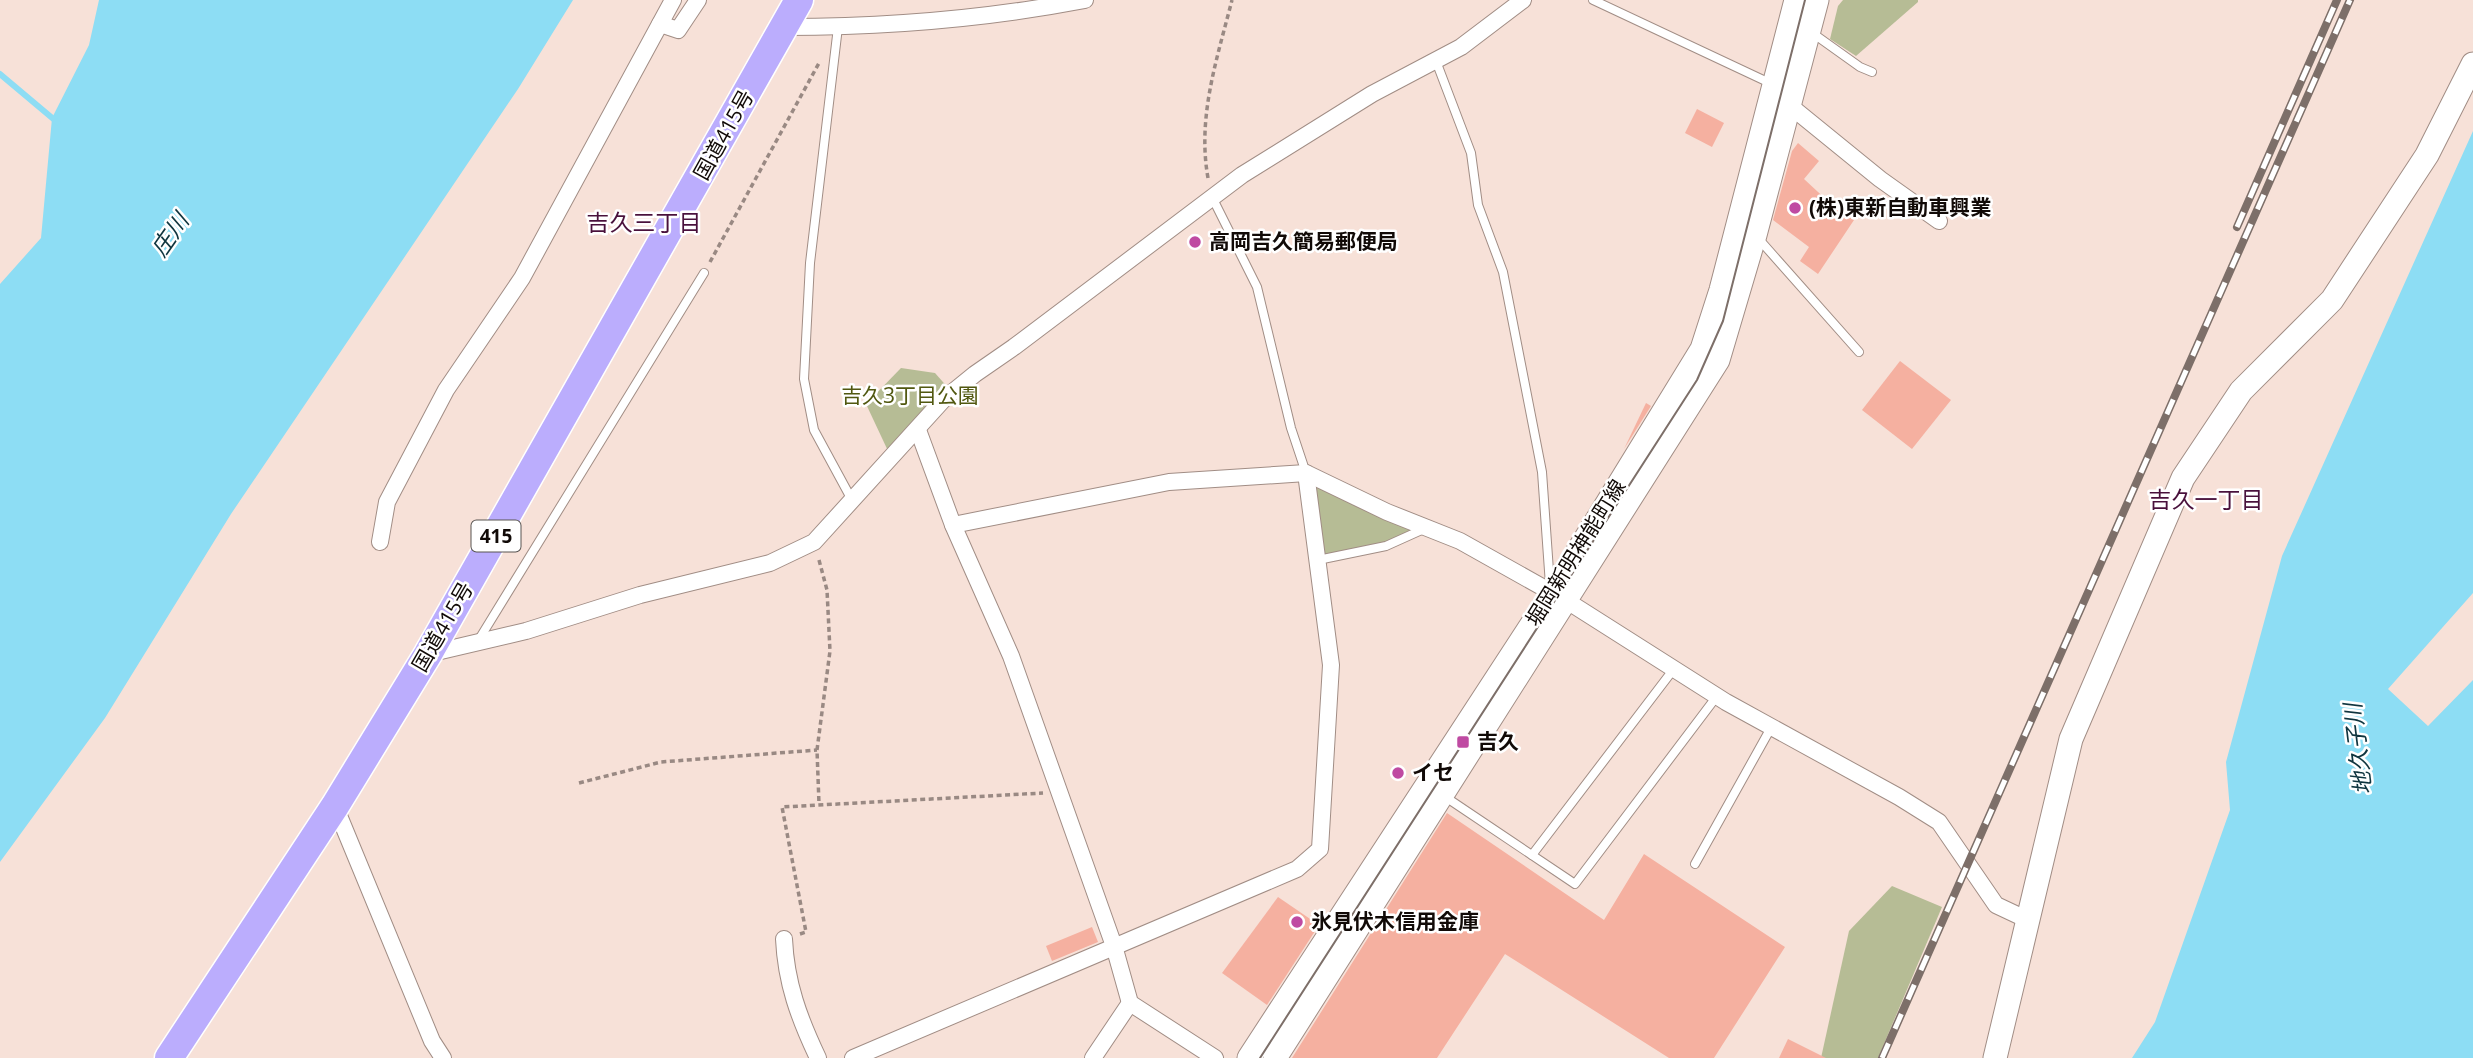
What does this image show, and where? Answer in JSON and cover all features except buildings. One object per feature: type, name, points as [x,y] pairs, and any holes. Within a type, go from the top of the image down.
[{"type":"highway","name":"国道415号","points":[[169,1058],[335,806],[428,654],[799,0]]},
{"type":"main road","name":"堀岡新明神能町線","points":[[1275,1058],[1441,794],[1559,598],[1702,349],[1721,290],[1797,0]]},
{"type":"main road","name":"堀岡新明神能町線","points":[[1249,1058],[1718,360],[1755,235],[1817,0]]},
{"type":"main road","points":[[1995,1058],[2030,921],[2071,739],[2183,478],[2241,391],[2332,300],[2427,155],[2473,64]]},
{"type":"street","points":[[380,541],[387,502],[446,390],[522,278],[673,0]]},
{"type":"street","points":[[660,24],[678,30],[698,0]]},
{"type":"street","points":[[785,27],[838,27],[1085,0]]},
{"type":"street","points":[[428,654],[526,632],[640,595],[771,563],[814,542],[943,400],[975,374],[1014,348],[1242,175],[1372,94],[1437,61],[1492,26],[1523,0]]},
{"type":"street","points":[[1789,105],[1880,179],[1939,221]]},
{"type":"street","points":[[918,430],[953,526],[1011,656],[1057,792],[1114,946],[1130,1003],[1215,1058]]},
{"type":"street","points":[[953,526],[1169,482],[1306,473],[1460,541],[1559,598],[1717,696],[1939,822],[1996,905],[2030,921]]},
{"type":"street","points":[[853,1058],[1297,869],[1320,849],[1331,666],[1306,473]]},
{"type":"street","points":[[335,806],[432,1041],[443,1058]]},
{"type":"street","points":[[784,939],[786,975],[799,1020],[818,1058]]},
{"type":"street","points":[[1093,1058],[1130,1003]]},
{"type":"lane","points":[[1593,0],[1774,85],[1789,105]]},
{"type":"lane","points":[[838,27],[810,263],[804,379],[814,430],[852,500]]},
{"type":"lane","points":[[1809,30],[1860,67],[1872,72]]},
{"type":"lane","points":[[1437,61],[1471,153],[1478,205],[1503,272],[1542,472],[1559,598]]},
{"type":"lane","points":[[1212,197],[1257,287],[1291,428],[1306,473]]},
{"type":"lane","points":[[1755,235],[1858,352]]},
{"type":"lane","points":[[476,643],[704,273]]},
{"type":"lane","points":[[1318,560],[1386,546],[1428,527]]},
{"type":"lane","points":[[1532,855],[1673,670]]},
{"type":"lane","points":[[1441,794],[1576,884],[1717,696]]},
{"type":"lane","points":[[1695,864],[1772,726]]},
{"type":"path","points":[[1212,197],[1205,157],[1206,104],[1232,0]]},
{"type":"path","points":[[704,273],[838,27]]},
{"type":"path","points":[[814,542],[827,590],[830,651],[817,750],[819,804]]},
{"type":"path","points":[[579,783],[661,762],[817,750]]},
{"type":"path","points":[[784,939],[806,932],[782,807],[1057,792]]},
{"type":"green space","points":[[1843,0],[1918,2],[1856,56],[1830,39],[1838,6]]},
{"type":"green space","name":"吉久3丁目公園","points":[[901,368],[935,373],[950,390],[889,453],[866,404]]},
{"type":"green space","points":[[1306,473],[1428,527],[1386,546],[1318,560]]},
{"type":"green space","points":[[1892,886],[1942,907],[1878,1058],[1821,1058],[1849,931]]},
{"type":"water","name":"庄川","points":[[99,0],[573,0],[518,89],[231,514],[105,718],[0,862],[0,284],[41,238],[52,118],[89,45]]},
{"type":"water","name":"地久子川","points":[[2473,131],[2473,593],[2388,689],[2428,726],[2473,680],[2473,1058],[2132,1058],[2155,1022],[2230,810],[2226,762],[2282,556]]},
{"type":"waterway","points":[[0,74],[57,122]]},
{"type":"tram line","points":[[1260,1058],[1697,380],[1723,321],[1805,0]]},
{"type":"railway","points":[[2237,227],[2337,0]]},
{"type":"railway","points":[[1882,1058],[2350,0]]},
{"type":"place","name":"(株)東新自動車興業","points":[[1795,208]]},
{"type":"place","name":"高岡吉久簡易郵便局","points":[[1195,242]]},
{"type":"place","name":"吉久","points":[[1463,742]]},
{"type":"place","name":"イセ","points":[[1398,773]]},
{"type":"place","name":"氷見伏木信用金庫","points":[[1297,922]]},
{"type":"district","name":"吉久三丁目","points":[[644,223]]},
{"type":"district","name":"吉久一丁目","points":[[2206,500]]}]
